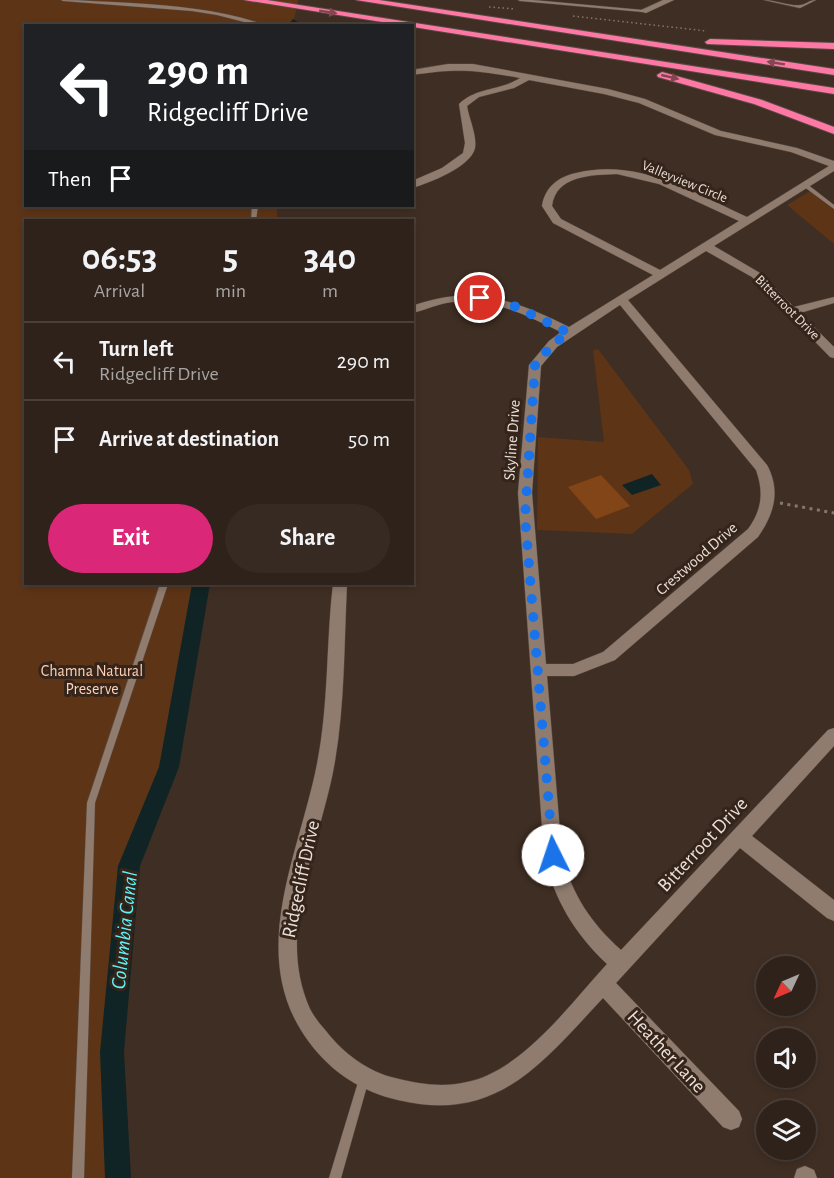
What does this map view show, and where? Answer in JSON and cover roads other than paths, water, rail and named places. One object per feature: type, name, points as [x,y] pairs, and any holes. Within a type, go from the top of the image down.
[{"type":"highway","points":[[249,0],[408,24]]},
{"type":"highway","points":[[362,0],[719,43],[834,46]]},
{"type":"highway","points":[[362,0],[834,72]]},
{"type":"highway","points":[[414,25],[834,91]]},
{"type":"highway","points":[[428,27],[495,44],[683,80],[758,102],[834,131]]},
{"type":"street","points":[[643,11],[670,0]]},
{"type":"street","name":"Skyline Drive","points":[[414,73],[462,66],[629,97],[718,133],[794,150],[834,165]]},
{"type":"street","points":[[414,184],[459,163],[468,154],[469,142],[462,106],[465,103],[477,95],[513,86],[527,77]]},
{"type":"street","name":"Skyline Drive","points":[[620,963],[587,930],[573,912],[558,883],[553,855],[525,517],[535,365],[540,356],[569,333],[806,185],[834,165]]},
{"type":"street","name":"Valleyview Circle","points":[[662,275],[557,221],[548,206],[550,191],[578,175],[594,172],[630,173],[657,181],[747,221]]},
{"type":"street","name":"Bitterroot Drive","points":[[707,247],[745,267],[834,354]]},
{"type":"street","points":[[414,309],[444,300],[467,298],[497,301],[527,311],[569,333]]},
{"type":"street","name":"Crestwood Drive","points":[[537,670],[574,670],[609,656],[753,533],[767,512],[769,489],[762,468],[622,300]]},
{"type":"street","points":[[792,311],[834,300]]},
{"type":"street","name":"Ridgecliff Drive","points":[[340,585],[326,764],[288,919],[285,951],[288,980],[301,1014],[317,1039],[339,1061],[386,1087],[429,1096],[479,1091],[510,1077],[537,1054],[602,983]]},
{"type":"street","name":"Bitterroot Drive","points":[[602,983],[834,735]]},
{"type":"street","points":[[740,837],[834,912]]},
{"type":"street","name":"Heather Lane","points":[[602,983],[731,1119]]},
{"type":"lane","points":[[63,0],[193,11],[242,17],[261,24]]},
{"type":"lane","points":[[520,0],[643,11]]},
{"type":"lane","points":[[766,0],[800,7],[814,0]]},
{"type":"lane","points":[[806,185],[834,207]]},
{"type":"lane","points":[[78,1178],[91,803],[164,585]]},
{"type":"lane","points":[[335,1178],[365,1077]]},
{"type":"water","points":[[652,474],[661,485],[632,495],[622,485]]},
{"type":"waterway","name":"Columbia Canal","points":[[277,207],[277,219]]},
{"type":"waterway","name":"Columbia Canal","points":[[118,1178],[112,1052],[129,866],[169,767],[201,585]]},
{"type":"park label","name":"Chamna Natural Preserve","points":[[92,679]]}]
